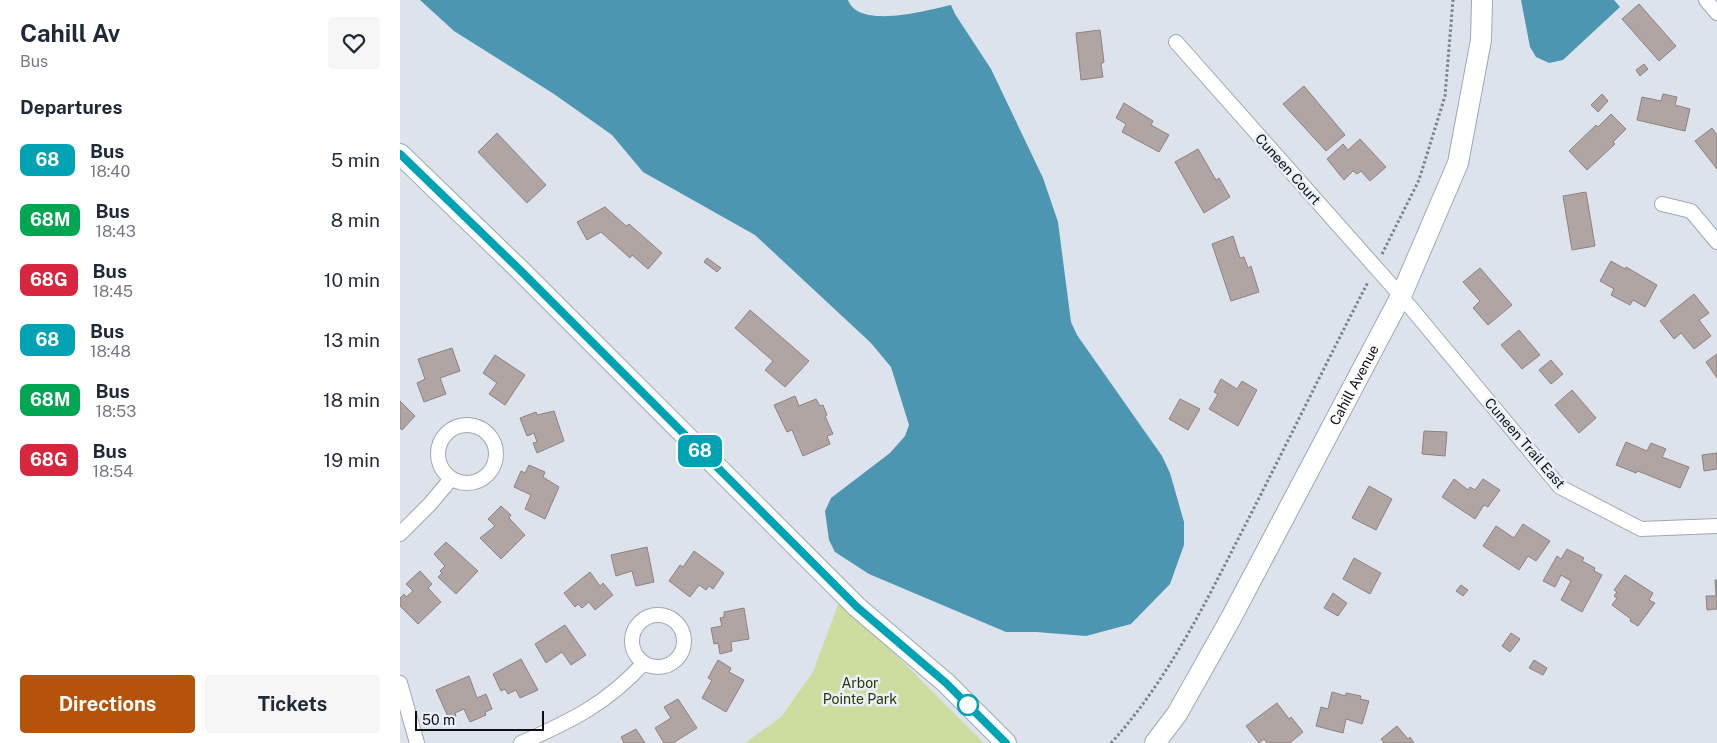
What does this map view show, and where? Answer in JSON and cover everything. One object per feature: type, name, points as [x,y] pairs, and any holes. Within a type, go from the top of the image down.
[{"type":"street","name":"Cahill Avenue","points":[[1155,743],[1177,714],[1231,618],[1401,296],[1458,163],[1480,40],[1482,0]]},
{"type":"street","points":[[1706,0],[1717,13]]},
{"type":"street","name":"Cuneen Court","points":[[1176,42],[1401,296]]},
{"type":"street","points":[[400,154],[520,270],[857,607],[946,683],[1006,743]]},
{"type":"street","points":[[1662,204],[1691,212],[1717,242]]},
{"type":"street","name":"Cuneen Trail East","points":[[1401,296],[1560,487],[1640,529],[1717,526]]},
{"type":"street","points":[[461,426],[472,426],[483,430],[491,438],[496,448],[496,460],[492,470],[484,479],[473,483],[462,483],[451,479],[443,471],[438,461],[438,449],[442,439],[450,430],[461,426]]},
{"type":"street","points":[[400,534],[430,504],[451,479]]},
{"type":"street","points":[[521,743],[590,710],[628,681],[643,664]]},
{"type":"street","points":[[400,683],[417,743]]},
{"type":"path","points":[[1111,743],[1168,668],[1213,588],[1419,180],[1445,96],[1454,0]]},
{"type":"green space","name":"Arbor Pointe Park","points":[[839,602],[873,632],[984,743],[745,743],[781,717],[813,672]]},
{"type":"water","points":[[420,0],[848,0],[855,9],[865,14],[879,16],[911,14],[951,5],[991,69],[1043,178],[1058,222],[1071,322],[1077,335],[1162,456],[1170,473],[1184,522],[1184,545],[1170,584],[1131,624],[1086,636],[1006,632],[869,574],[835,552],[829,540],[825,511],[831,498],[890,453],[905,436],[909,425],[891,367],[871,343],[755,235],[643,172],[612,135],[554,94],[454,31]]},
{"type":"water","points":[[1521,0],[1614,0],[1620,7],[1563,60],[1549,63],[1536,57],[1530,47]]},
{"type":"building","points":[[1639,4],[1676,46],[1659,61],[1622,19]]},
{"type":"building","points":[[1100,30],[1104,62],[1101,64],[1103,77],[1081,80],[1076,33]]},
{"type":"building","points":[[1644,64],[1648,69],[1640,76],[1636,70]]},
{"type":"building","points":[[1304,86],[1345,135],[1326,151],[1283,104]]},
{"type":"building","points":[[1602,94],[1608,101],[1598,112],[1591,105]]},
{"type":"building","points":[[1663,94],[1677,97],[1675,105],[1690,109],[1685,131],[1637,120],[1642,97],[1661,101]]},
{"type":"building","points":[[1124,103],[1153,121],[1151,125],[1169,135],[1159,152],[1122,132],[1126,124],[1116,118]]},
{"type":"building","points":[[1611,114],[1626,129],[1613,142],[1615,144],[1587,170],[1569,151],[1596,125],[1598,127]]},
{"type":"building","points":[[1712,128],[1717,135],[1717,169],[1695,141]]},
{"type":"building","points":[[497,133],[546,185],[527,203],[478,152]]},
{"type":"building","points":[[1360,139],[1386,167],[1370,181],[1361,171],[1357,174],[1353,171],[1344,180],[1327,159],[1343,144],[1348,150]]},
{"type":"building","points":[[1198,149],[1216,180],[1219,178],[1230,197],[1204,213],[1175,162]]},
{"type":"building","points":[[1586,192],[1595,246],[1572,250],[1563,196]]},
{"type":"building","points":[[605,207],[626,226],[629,224],[662,253],[648,269],[632,255],[630,258],[601,232],[587,240],[577,222]]},
{"type":"building","points":[[1233,236],[1240,258],[1244,257],[1248,268],[1251,266],[1259,292],[1231,301],[1212,244]]},
{"type":"building","points":[[707,258],[721,268],[717,272],[704,262]]},
{"type":"building","points":[[1611,261],[1625,269],[1626,267],[1657,285],[1645,307],[1633,300],[1630,305],[1611,295],[1614,289],[1600,281]]},
{"type":"building","points":[[1480,268],[1512,305],[1488,325],[1473,308],[1480,301],[1463,282]]},
{"type":"building","points":[[1694,294],[1709,313],[1699,320],[1711,336],[1694,349],[1681,333],[1674,339],[1660,321]]},
{"type":"building","points":[[750,310],[809,361],[785,387],[765,370],[773,361],[735,328]]},
{"type":"building","points":[[1519,330],[1540,355],[1522,369],[1501,345]]},
{"type":"building","points":[[452,348],[460,371],[440,378],[446,394],[424,402],[417,383],[425,379],[418,359]]},
{"type":"building","points":[[1717,354],[1717,378],[1706,362]]},
{"type":"building","points":[[495,355],[525,375],[505,405],[489,394],[497,383],[483,373]]},
{"type":"building","points":[[1551,360],[1563,374],[1551,384],[1539,370]]},
{"type":"building","points":[[1221,379],[1237,389],[1242,381],[1257,390],[1238,426],[1209,409],[1218,394],[1214,392]]},
{"type":"building","points":[[1572,390],[1596,418],[1579,433],[1555,405]]},
{"type":"building","points":[[795,396],[799,406],[816,399],[820,406],[823,405],[827,415],[825,416],[833,434],[827,436],[830,444],[803,456],[792,430],[787,432],[774,405]]},
{"type":"building","points":[[1180,399],[1200,409],[1188,430],[1169,419]]},
{"type":"building","points":[[400,401],[415,416],[402,430],[400,428]]},
{"type":"building","points":[[554,411],[564,441],[537,453],[533,443],[537,442],[534,433],[527,436],[520,418],[536,412],[537,415]]},
{"type":"building","points":[[1424,431],[1447,432],[1445,456],[1422,454]]},
{"type":"building","points":[[1626,442],[1647,451],[1651,443],[1666,449],[1662,457],[1689,467],[1680,488],[1638,471],[1636,473],[1616,465]]},
{"type":"building","points":[[1717,453],[1717,469],[1704,471],[1702,455]]},
{"type":"building","points":[[529,465],[545,472],[543,477],[559,487],[545,519],[525,509],[531,495],[514,487],[521,471],[525,473]]},
{"type":"building","points":[[1454,479],[1468,490],[1470,487],[1475,490],[1483,479],[1500,490],[1488,507],[1484,505],[1475,519],[1442,497]]},
{"type":"building","points":[[1369,486],[1392,499],[1376,530],[1352,518]]},
{"type":"building","points":[[501,506],[511,515],[509,518],[525,535],[501,559],[480,538],[495,526],[488,519]]},
{"type":"building","points":[[1523,524],[1550,541],[1536,561],[1528,556],[1519,570],[1483,546],[1496,526],[1514,538]]},
{"type":"building","points":[[446,542],[478,571],[456,594],[438,577],[442,573],[440,571],[445,566],[434,554]]},
{"type":"building","points":[[647,547],[654,582],[636,586],[632,571],[616,576],[611,555]]},
{"type":"building","points":[[1567,549],[1584,558],[1582,561],[1595,568],[1594,571],[1602,575],[1582,612],[1561,600],[1571,581],[1561,575],[1555,587],[1543,581],[1557,556],[1561,559]]},
{"type":"building","points":[[694,551],[724,573],[713,589],[709,586],[706,590],[699,585],[690,597],[669,581],[680,565],[683,567]]},
{"type":"building","points":[[1354,558],[1381,573],[1370,594],[1343,579]]},
{"type":"building","points":[[420,571],[432,584],[428,588],[441,602],[418,624],[400,606],[400,598],[404,594],[406,597],[413,591],[406,584]]},
{"type":"building","points":[[590,572],[600,586],[603,583],[613,595],[595,610],[589,602],[582,608],[578,604],[575,607],[564,593]]},
{"type":"building","points":[[1625,575],[1653,593],[1649,600],[1655,603],[1638,626],[1612,605],[1617,598],[1614,596],[1617,592],[1614,590]]},
{"type":"building","points":[[1715,580],[1717,580],[1717,609],[1707,610],[1706,596],[1716,596]]},
{"type":"building","points":[[1461,585],[1468,590],[1463,596],[1456,591]]},
{"type":"building","points":[[1333,593],[1347,603],[1338,616],[1324,608]]},
{"type":"building","points":[[744,608],[749,639],[731,642],[732,651],[720,654],[718,643],[714,644],[711,628],[722,626],[720,618],[724,617],[724,612]]},
{"type":"building","points":[[565,625],[586,655],[571,665],[562,652],[546,663],[535,644]]},
{"type":"building","points":[[1511,633],[1520,639],[1510,652],[1502,646]]},
{"type":"building","points":[[521,659],[538,690],[520,698],[516,690],[508,694],[505,689],[501,691],[493,674]]},
{"type":"building","points":[[718,660],[731,668],[729,672],[744,680],[726,712],[702,698],[712,680],[708,678]]},
{"type":"building","points":[[1534,660],[1547,668],[1543,675],[1529,668]]},
{"type":"building","points":[[469,676],[477,698],[486,694],[492,709],[485,712],[486,715],[470,722],[464,709],[455,713],[456,716],[449,719],[436,690]]},
{"type":"building","points":[[1332,692],[1346,696],[1346,693],[1361,696],[1360,699],[1369,701],[1362,724],[1346,719],[1343,733],[1316,726],[1321,707],[1328,709]]},
{"type":"building","points":[[678,699],[697,728],[673,743],[664,743],[655,728],[671,718],[664,707]]},
{"type":"building","points":[[1277,703],[1289,719],[1291,717],[1303,732],[1290,743],[1267,743],[1264,739],[1259,743],[1246,726]]},
{"type":"building","points":[[1397,726],[1414,743],[1384,743],[1381,739]]},
{"type":"building","points":[[636,729],[645,743],[624,743],[621,737]]},
{"type":"bus line","name":"68","points":[[400,154],[520,270],[857,607],[946,683],[1006,743]]}]
